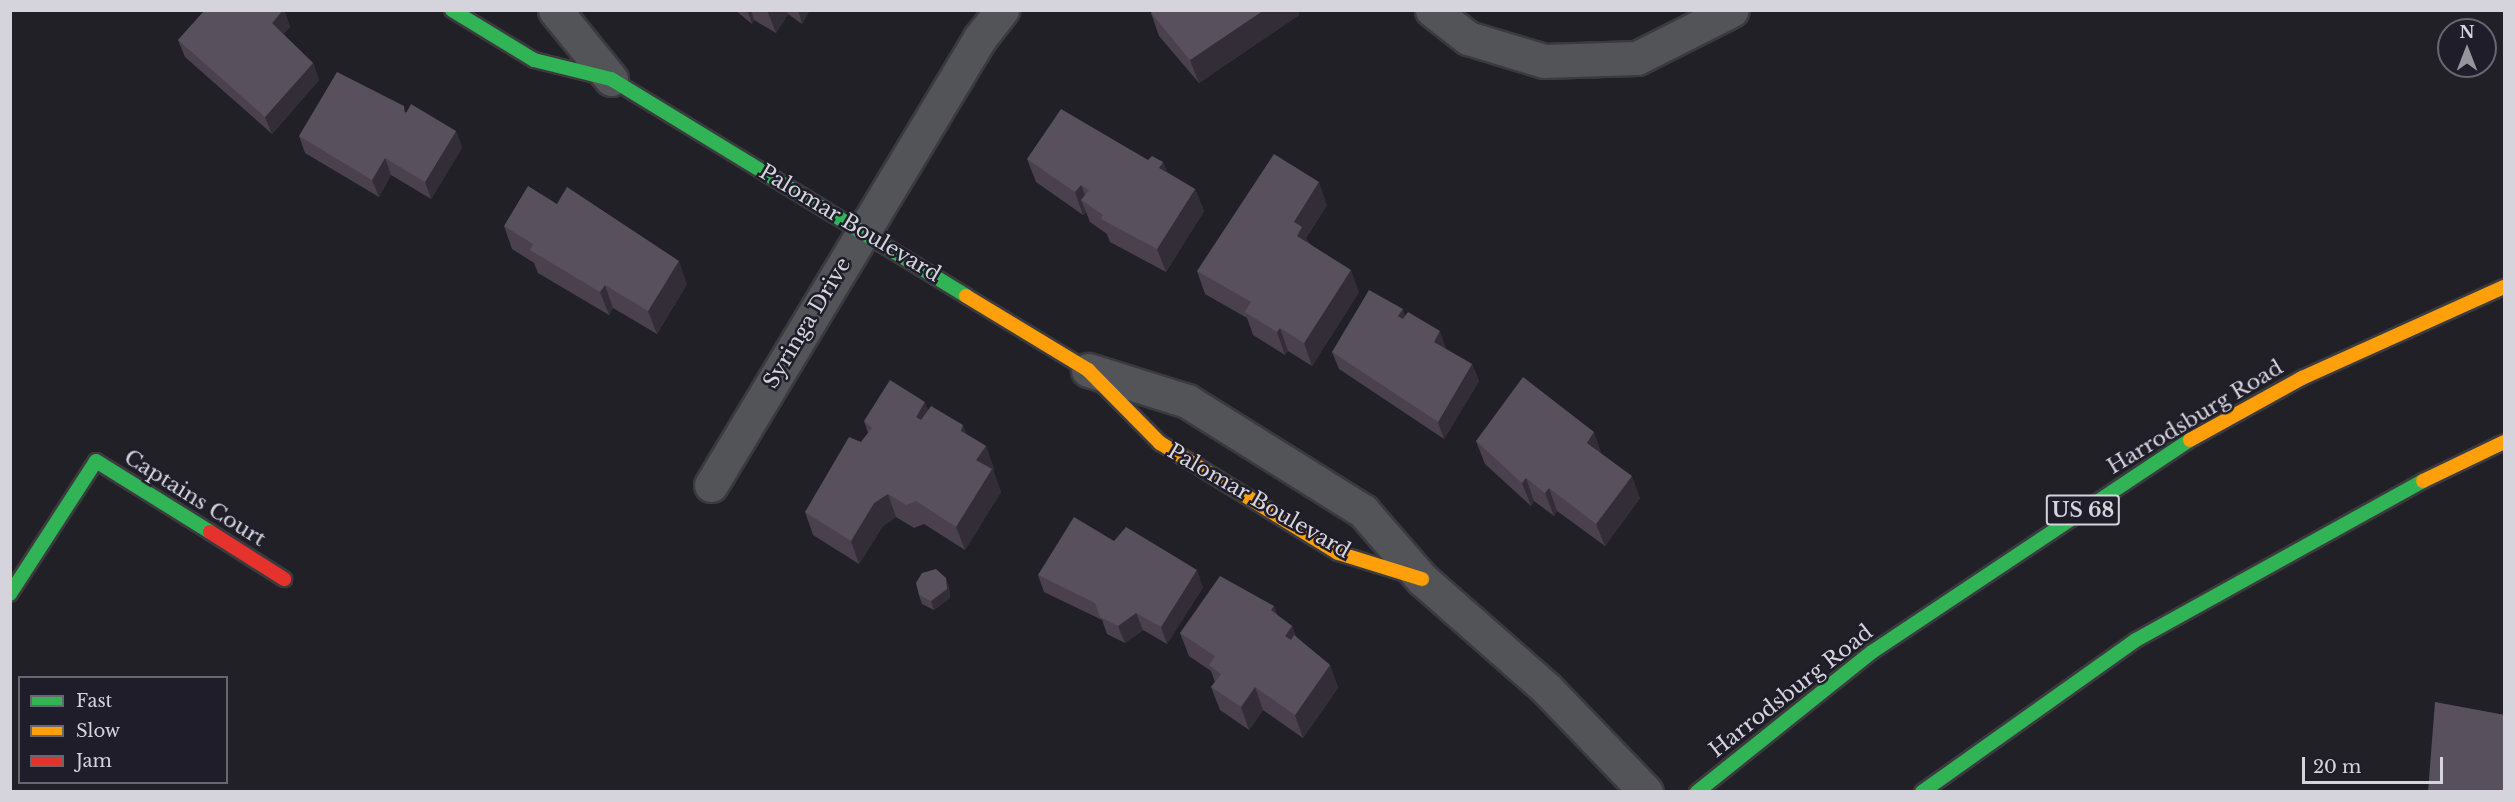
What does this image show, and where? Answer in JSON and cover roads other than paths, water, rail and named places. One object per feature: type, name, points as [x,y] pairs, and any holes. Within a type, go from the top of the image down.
[{"type":"main road","name":"Palomar Boulevard","points":[[452,10],[534,60],[611,79],[863,230],[1088,370],[1160,443],[1338,553],[1422,579]]},
{"type":"main road","name":"Harrodsburg Road","points":[[1697,792],[1872,652],[2159,458],[2302,378],[2505,287]]},
{"type":"main road","points":[[1922,792],[2136,640],[2369,506],[2505,442]]},
{"type":"main road","name":"Captains Court","points":[[10,594],[96,461],[284,579]]},
{"type":"street","name":"Palomar Boulevard","points":[[555,10],[611,79]]},
{"type":"street","name":"Syringa Drive","points":[[711,485],[863,230],[1002,10]]},
{"type":"street","points":[[1432,10],[1468,38],[1545,60],[1637,58],[1732,10]]},
{"type":"street","name":"Palomar Boulevard","points":[[1088,370],[1187,401],[1364,511],[1422,579],[1546,688],[1646,792]]}]
